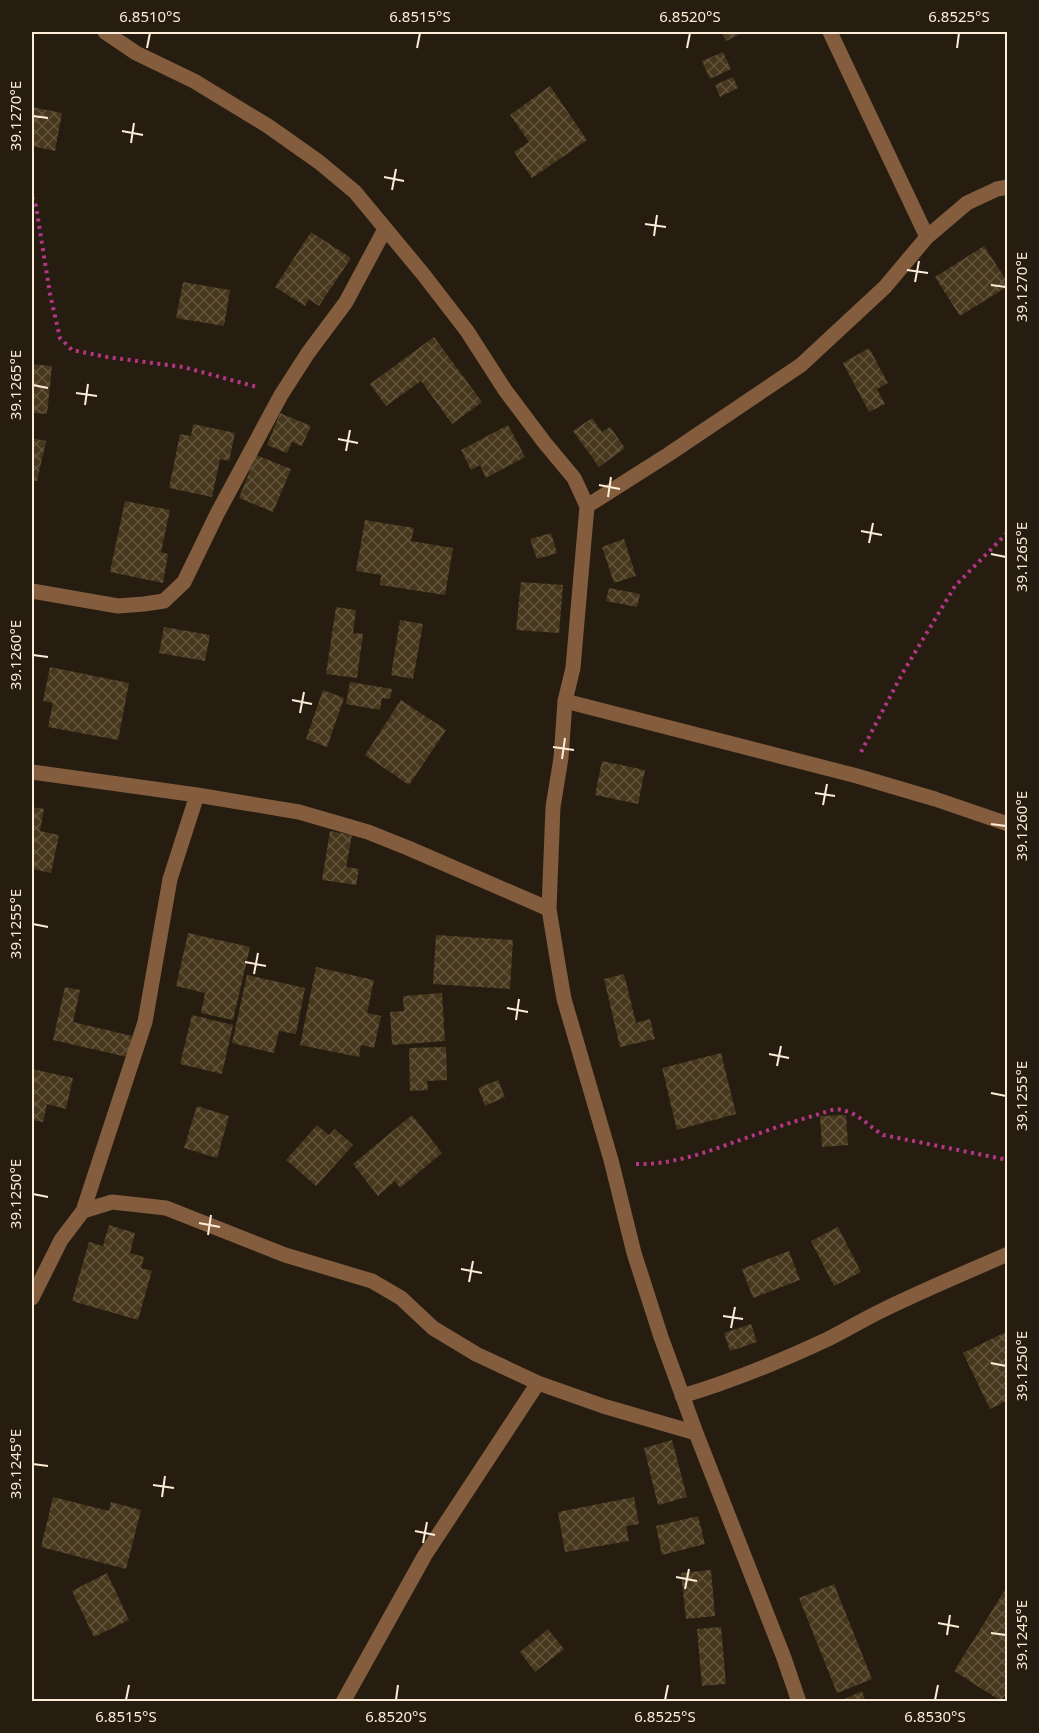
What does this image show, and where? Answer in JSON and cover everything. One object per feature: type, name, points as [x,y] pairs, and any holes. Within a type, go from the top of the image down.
[{"type":"street","points":[[105,32],[136,53],[194,81],[268,126],[320,162],[355,192],[467,331],[544,442],[574,478],[587,506],[573,668],[565,701],[561,758],[552,807],[549,909],[564,999],[611,1160],[634,1253],[661,1337],[799,1701]]},
{"type":"street","points":[[830,32],[927,237]]},
{"type":"street","points":[[587,506],[801,365],[885,288],[927,237],[967,203],[997,189],[1008,187]]},
{"type":"street","points":[[32,591],[118,606],[164,601],[184,582],[217,514],[281,395],[308,353],[346,302],[385,229]]},
{"type":"street","points":[[565,701],[857,776],[1008,824]]},
{"type":"street","points":[[32,772],[299,812],[369,832],[549,909]]},
{"type":"street","points":[[32,1298],[61,1240],[83,1211],[145,1022],[170,879],[197,795]]},
{"type":"street","points":[[83,1211],[112,1202],[166,1208],[285,1255],[372,1281],[401,1298],[433,1328],[476,1354],[538,1383],[603,1406],[696,1433]]},
{"type":"street","points":[[682,1396],[726,1383],[772,1364],[932,1287],[1008,1254]]},
{"type":"street","points":[[343,1701],[425,1556],[538,1383]]},
{"type":"path","points":[[32,197],[36,206],[50,294],[60,338],[72,350],[183,367],[281,395]]},
{"type":"path","points":[[857,776],[862,748],[902,674],[955,586],[1008,532]]},
{"type":"path","points":[[611,1160],[633,1164],[655,1164],[679,1160],[713,1151],[835,1109],[847,1110],[860,1117],[883,1135],[1008,1160]]},
{"type":"building","points":[[721,32],[744,32],[726,41]]},
{"type":"building","points":[[723,52],[731,69],[710,79],[702,61]]},
{"type":"building","points":[[733,77],[738,88],[720,97],[715,85]]},
{"type":"building","points":[[550,86],[587,140],[532,178],[514,152],[529,142],[510,115]]},
{"type":"building","points":[[32,107],[62,113],[55,151],[32,146]]},
{"type":"building","points":[[311,232],[351,258],[319,306],[309,299],[305,306],[275,287]]},
{"type":"building","points":[[984,246],[1008,286],[960,316],[935,277]]},
{"type":"building","points":[[183,282],[230,290],[224,326],[176,318]]},
{"type":"building","points":[[434,337],[482,402],[452,424],[421,381],[386,406],[370,384]]},
{"type":"building","points":[[869,348],[888,383],[877,389],[885,404],[869,412],[843,363]]},
{"type":"building","points":[[32,364],[52,366],[47,414],[32,413]]},
{"type":"building","points":[[280,413],[311,426],[302,446],[292,442],[287,453],[267,445]]},
{"type":"building","points":[[592,418],[602,432],[610,427],[625,448],[599,467],[573,431]]},
{"type":"building","points":[[193,424],[235,433],[229,461],[220,459],[212,497],[169,488],[180,434],[191,436]]},
{"type":"building","points":[[508,425],[525,457],[486,478],[480,465],[471,470],[461,450]]},
{"type":"building","points":[[32,438],[46,441],[37,481],[32,480]]},
{"type":"building","points":[[256,455],[291,469],[273,512],[239,498]]},
{"type":"building","points":[[125,501],[170,510],[161,552],[168,554],[163,583],[110,572]]},
{"type":"building","points":[[365,520],[414,528],[411,541],[453,548],[445,595],[380,585],[381,575],[356,571]]},
{"type":"building","points":[[551,533],[557,553],[537,559],[530,539]]},
{"type":"building","points":[[624,539],[636,576],[614,583],[602,547]]},
{"type":"building","points":[[521,582],[563,585],[559,633],[516,630]]},
{"type":"building","points":[[609,588],[640,594],[637,607],[606,601]]},
{"type":"building","points":[[336,607],[356,610],[353,633],[363,634],[357,678],[326,674]]},
{"type":"building","points":[[400,620],[423,624],[413,679],[391,675]]},
{"type":"building","points":[[164,627],[210,635],[205,661],[159,653]]},
{"type":"building","points":[[50,667],[129,683],[118,740],[48,727],[53,703],[43,701]]},
{"type":"building","points":[[350,682],[392,689],[390,699],[382,698],[380,710],[346,704]]},
{"type":"building","points":[[323,690],[344,698],[327,747],[306,739]]},
{"type":"building","points":[[401,700],[446,730],[409,785],[365,755]]},
{"type":"building","points":[[602,761],[645,770],[638,804],[595,795]]},
{"type":"building","points":[[32,807],[44,809],[40,831],[59,835],[51,873],[32,869]]},
{"type":"building","points":[[330,831],[352,835],[346,867],[359,869],[356,885],[322,880]]},
{"type":"building","points":[[188,933],[250,947],[233,1020],[201,1013],[205,993],[176,986]]},
{"type":"building","points":[[436,935],[513,940],[510,989],[433,984]]},
{"type":"building","points":[[316,967],[374,980],[367,1013],[381,1016],[374,1048],[361,1045],[359,1057],[300,1045]]},
{"type":"building","points":[[624,974],[636,1023],[650,1019],[655,1039],[620,1047],[604,979]]},
{"type":"building","points":[[247,975],[305,988],[296,1034],[279,1031],[274,1053],[232,1043]]},
{"type":"building","points":[[65,987],[80,990],[73,1022],[132,1036],[127,1057],[53,1040]]},
{"type":"building","points":[[442,993],[445,1041],[392,1045],[390,1012],[404,1011],[403,996]]},
{"type":"building","points":[[192,1015],[233,1025],[222,1074],[180,1064]]},
{"type":"building","points":[[446,1047],[447,1080],[427,1081],[428,1090],[410,1091],[409,1048]]},
{"type":"building","points":[[721,1053],[736,1114],[677,1130],[662,1068]]},
{"type":"building","points":[[32,1069],[73,1078],[66,1109],[47,1104],[43,1122],[32,1120]]},
{"type":"building","points":[[498,1080],[505,1097],[485,1106],[478,1088]]},
{"type":"building","points":[[197,1106],[229,1116],[217,1158],[184,1148]]},
{"type":"building","points":[[412,1115],[442,1153],[400,1188],[395,1181],[378,1196],[353,1164]]},
{"type":"building","points":[[846,1115],[848,1145],[822,1147],[820,1116]]},
{"type":"building","points":[[317,1125],[329,1135],[335,1129],[353,1145],[316,1186],[286,1160]]},
{"type":"building","points":[[109,1225],[135,1233],[130,1253],[144,1257],[141,1268],[152,1271],[138,1320],[72,1301],[89,1242],[103,1246]]},
{"type":"building","points":[[838,1227],[861,1272],[834,1286],[811,1241]]},
{"type":"building","points":[[789,1251],[800,1280],[753,1298],[742,1269]]},
{"type":"building","points":[[751,1324],[757,1342],[730,1351],[724,1333]]},
{"type":"building","points":[[1008,1331],[1008,1400],[990,1409],[963,1353]]},
{"type":"building","points":[[672,1440],[687,1497],[658,1505],[644,1448]]},
{"type":"building","points":[[53,1497],[109,1511],[111,1502],[141,1510],[126,1569],[41,1547]]},
{"type":"building","points":[[634,1497],[639,1524],[626,1526],[629,1541],[565,1552],[558,1512]]},
{"type":"building","points":[[698,1516],[705,1544],[662,1555],[656,1526]]},
{"type":"building","points":[[711,1570],[715,1616],[686,1619],[681,1573]]},
{"type":"building","points":[[107,1573],[129,1620],[94,1637],[72,1591]]},
{"type":"building","points":[[834,1584],[872,1679],[837,1693],[799,1598]]},
{"type":"building","points":[[1005,1590],[1008,1592],[1008,1691],[1001,1701],[954,1671]]},
{"type":"building","points":[[721,1627],[726,1684],[702,1686],[697,1629]]},
{"type":"building","points":[[548,1629],[564,1649],[535,1672],[520,1652]]},
{"type":"building","points":[[862,1691],[866,1702],[838,1702]]}]
